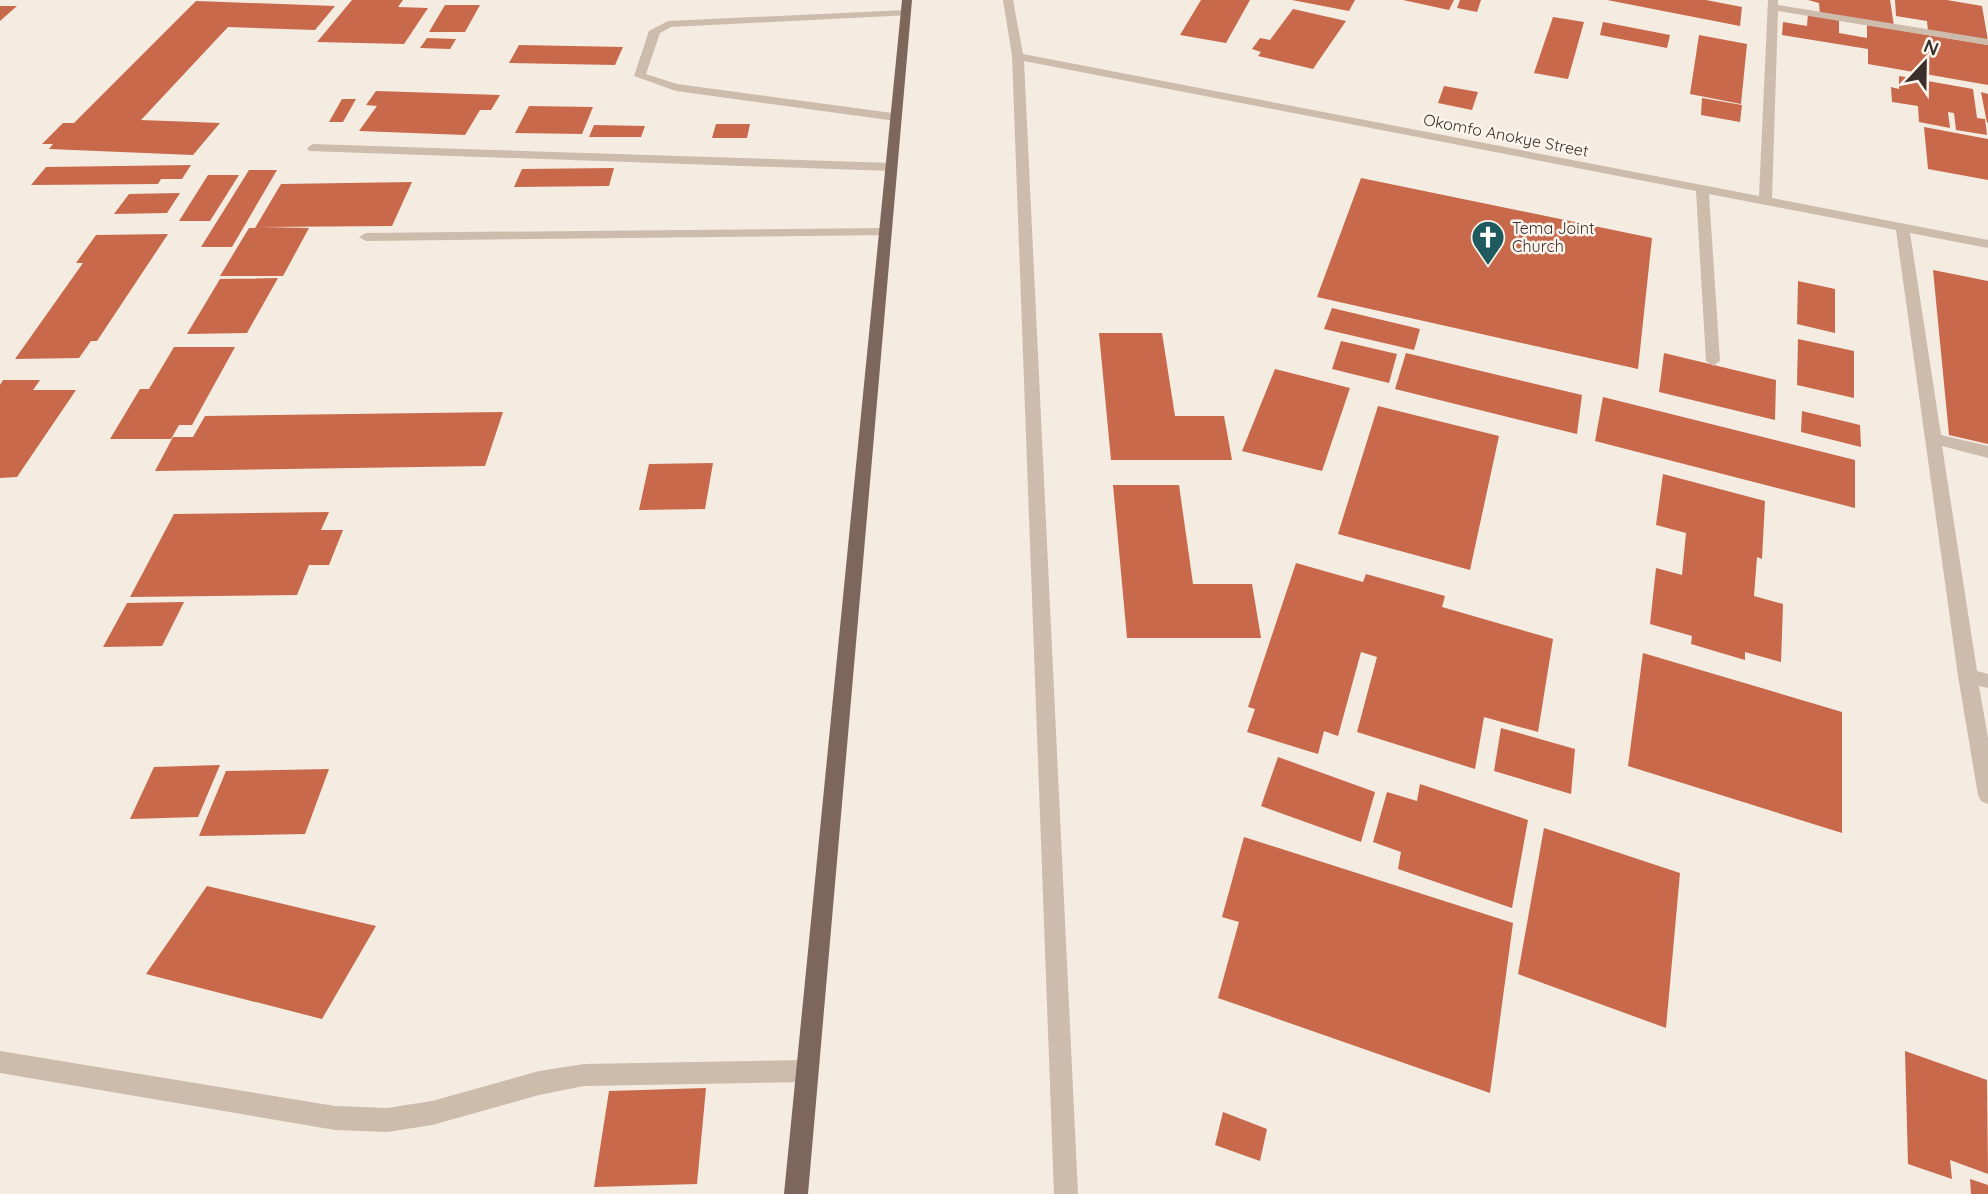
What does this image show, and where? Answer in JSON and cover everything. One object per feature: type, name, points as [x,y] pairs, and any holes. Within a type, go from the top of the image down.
[{"type":"main road","points":[[796,1194],[907,7]]},
{"type":"street","points":[[1008,0],[1018,56],[1066,1194]]},
{"type":"street","points":[[1765,201],[1772,2],[1988,42]]},
{"type":"street","points":[[896,117],[676,87],[640,76],[655,31],[668,24],[907,7]]},
{"type":"street","name":"Okomfo Anokye Street","points":[[1018,56],[1988,244]]},
{"type":"street","points":[[313,148],[891,167]]},
{"type":"street","points":[[1702,189],[1713,361]]},
{"type":"street","points":[[1902,227],[1936,439],[1967,676],[1988,796]]},
{"type":"street","points":[[366,237],[885,232]]},
{"type":"street","points":[[1936,439],[1988,452]]},
{"type":"street","points":[[1967,676],[1988,681]]},
{"type":"street","points":[[0,1062],[335,1118],[387,1120],[432,1113],[540,1083],[584,1075],[807,1071]]},
{"type":"building","points":[[352,0],[403,0],[398,7],[428,8],[404,44],[317,42]]},
{"type":"building","points":[[1201,0],[1250,0],[1226,43],[1180,35]]},
{"type":"building","points":[[1292,0],[1355,0],[1349,11]]},
{"type":"building","points":[[1403,0],[1454,0],[1449,10]]},
{"type":"building","points":[[1460,0],[1481,0],[1477,12],[1457,8]]},
{"type":"building","points":[[1607,0],[1706,0],[1742,7],[1740,26]]},
{"type":"building","points":[[1808,0],[1890,0],[1894,26],[1820,14],[1819,3]]},
{"type":"building","points":[[1895,0],[1947,0],[1982,6],[1988,41],[1928,31],[1927,21],[1896,16]]},
{"type":"building","points":[[196,1],[335,6],[315,30],[228,27],[141,120],[220,123],[193,155],[49,149],[53,144],[42,144],[63,123],[74,123]]},
{"type":"building","points":[[445,5],[480,5],[465,32],[429,32]]},
{"type":"building","points":[[0,6],[17,6],[0,21]]},
{"type":"building","points":[[1293,9],[1346,21],[1313,69],[1258,56],[1261,52],[1252,49],[1260,38],[1270,40]]},
{"type":"building","points":[[1808,14],[1839,20],[1839,33],[1867,38],[1867,25],[1988,45],[1988,85],[1868,64],[1868,49],[1782,35],[1783,22],[1807,26]]},
{"type":"building","points":[[1553,17],[1584,22],[1568,79],[1534,73]]},
{"type":"building","points":[[1603,22],[1670,35],[1667,48],[1600,35]]},
{"type":"building","points":[[1699,35],[1747,44],[1741,104],[1690,94]]},
{"type":"building","points":[[427,38],[456,39],[450,49],[420,48]]},
{"type":"building","points":[[519,45],[623,47],[615,65],[509,63]]},
{"type":"building","points":[[1899,76],[1973,89],[1977,118],[1985,119],[1987,135],[1956,130],[1954,113],[1948,112],[1950,128],[1919,122],[1918,106],[1892,102],[1891,87],[1899,89]]},
{"type":"building","points":[[1444,86],[1478,92],[1472,110],[1438,103]]},
{"type":"building","points":[[376,91],[500,95],[491,110],[480,110],[465,135],[359,131],[377,106],[366,105]]},
{"type":"building","points":[[1981,92],[1988,94],[1987,123]]},
{"type":"building","points":[[1702,98],[1742,105],[1740,122],[1701,115]]},
{"type":"building","points":[[342,99],[356,99],[343,122],[329,122]]},
{"type":"building","points":[[529,106],[593,107],[582,134],[515,133]]},
{"type":"building","points":[[716,124],[750,124],[747,138],[712,138]]},
{"type":"building","points":[[594,125],[645,126],[641,137],[589,137]]},
{"type":"building","points":[[1924,127],[1988,139],[1988,180],[1928,169]]},
{"type":"building","points":[[191,165],[182,179],[161,179],[158,184],[31,185],[46,167]]},
{"type":"building","points":[[614,168],[609,186],[514,187],[522,169]]},
{"type":"building","points":[[249,170],[277,170],[232,247],[201,247]]},
{"type":"building","points":[[208,175],[239,175],[210,221],[179,221]]},
{"type":"building","name":"Tema Joint Church","points":[[1361,178],[1652,238],[1638,369],[1317,297]]},
{"type":"building","points":[[412,182],[392,226],[261,227],[309,228],[283,276],[220,276],[249,228],[255,228],[281,184]]},
{"type":"building","points":[[180,193],[167,213],[114,214],[129,194]]},
{"type":"building","points":[[168,234],[97,341],[91,341],[79,358],[15,359],[83,263],[76,263],[96,235]]},
{"type":"building","points":[[1933,270],[1988,281],[1988,444],[1949,435]]},
{"type":"building","points":[[278,278],[247,333],[187,334],[220,279]]},
{"type":"building","points":[[1798,281],[1835,289],[1835,333],[1797,324]]},
{"type":"building","points":[[1332,308],[1420,329],[1414,350],[1324,329]]},
{"type":"building","points":[[1099,333],[1162,333],[1175,416],[1224,416],[1232,460],[1111,460]]},
{"type":"building","points":[[1798,339],[1854,351],[1854,398],[1797,385]]},
{"type":"building","points":[[1341,341],[1397,354],[1389,383],[1332,369]]},
{"type":"building","points":[[174,347],[235,347],[192,425],[179,425],[171,439],[110,439],[140,389],[149,389]]},
{"type":"building","points":[[1406,353],[1582,395],[1577,434],[1395,389]]},
{"type":"building","points":[[1664,353],[1776,380],[1775,420],[1659,392]]},
{"type":"building","points":[[1275,369],[1350,388],[1322,471],[1242,451]]},
{"type":"building","points":[[3,380],[40,380],[33,390],[76,390],[17,477],[0,478],[0,385]]},
{"type":"building","points":[[1603,397],[1855,460],[1855,508],[1595,441]]},
{"type":"building","points":[[1378,406],[1499,436],[1470,570],[1338,534]]},
{"type":"building","points":[[1802,411],[1860,425],[1861,447],[1801,432]]},
{"type":"building","points":[[503,412],[485,466],[155,471],[173,437],[193,437],[205,416]]},
{"type":"building","points":[[713,463],[705,509],[639,510],[649,464]]},
{"type":"building","points":[[1663,474],[1765,501],[1762,559],[1757,557],[1754,596],[1783,604],[1781,662],[1745,652],[1745,660],[1691,644],[1692,636],[1650,624],[1656,568],[1682,575],[1686,533],[1656,525]]},
{"type":"building","points":[[1113,485],[1179,485],[1193,584],[1252,584],[1261,638],[1127,638]]},
{"type":"building","points":[[329,512],[321,530],[343,530],[329,565],[309,565],[297,595],[130,597],[174,514]]},
{"type":"building","points":[[1296,563],[1363,582],[1366,574],[1445,596],[1442,607],[1553,639],[1538,732],[1484,717],[1475,769],[1357,732],[1377,657],[1361,652],[1338,736],[1324,731],[1318,754],[1247,732],[1255,709],[1248,707]]},
{"type":"building","points":[[184,602],[162,646],[103,647],[127,603]]},
{"type":"building","points":[[1643,653],[1842,712],[1842,833],[1628,766]]},
{"type":"building","points":[[1501,728],[1575,749],[1571,794],[1494,771]]},
{"type":"building","points":[[1278,757],[1375,792],[1361,842],[1261,806]]},
{"type":"building","points":[[220,765],[198,817],[130,819],[154,767]]},
{"type":"building","points":[[329,769],[305,834],[199,836],[226,771]]},
{"type":"building","points":[[1420,784],[1528,820],[1512,908],[1398,869],[1401,852],[1373,842],[1387,792],[1417,801]]},
{"type":"building","points":[[1544,828],[1680,873],[1666,1028],[1518,974]]},
{"type":"building","points":[[1244,837],[1513,923],[1490,1093],[1218,998],[1239,922],[1222,917]]},
{"type":"building","points":[[207,886],[376,926],[322,1019],[146,974]]},
{"type":"building","points":[[1905,1051],[1987,1080],[1988,1174],[1950,1160],[1952,1179],[1908,1164]]},
{"type":"building","points":[[706,1088],[697,1184],[594,1187],[609,1091]]},
{"type":"building","points":[[1223,1112],[1267,1129],[1260,1161],[1215,1145]]},
{"type":"building","points":[[1970,1179],[1988,1185],[1988,1194],[1971,1194]]},
{"type":"place","name":"Tema Joint Church","points":[[1488,267]]}]
